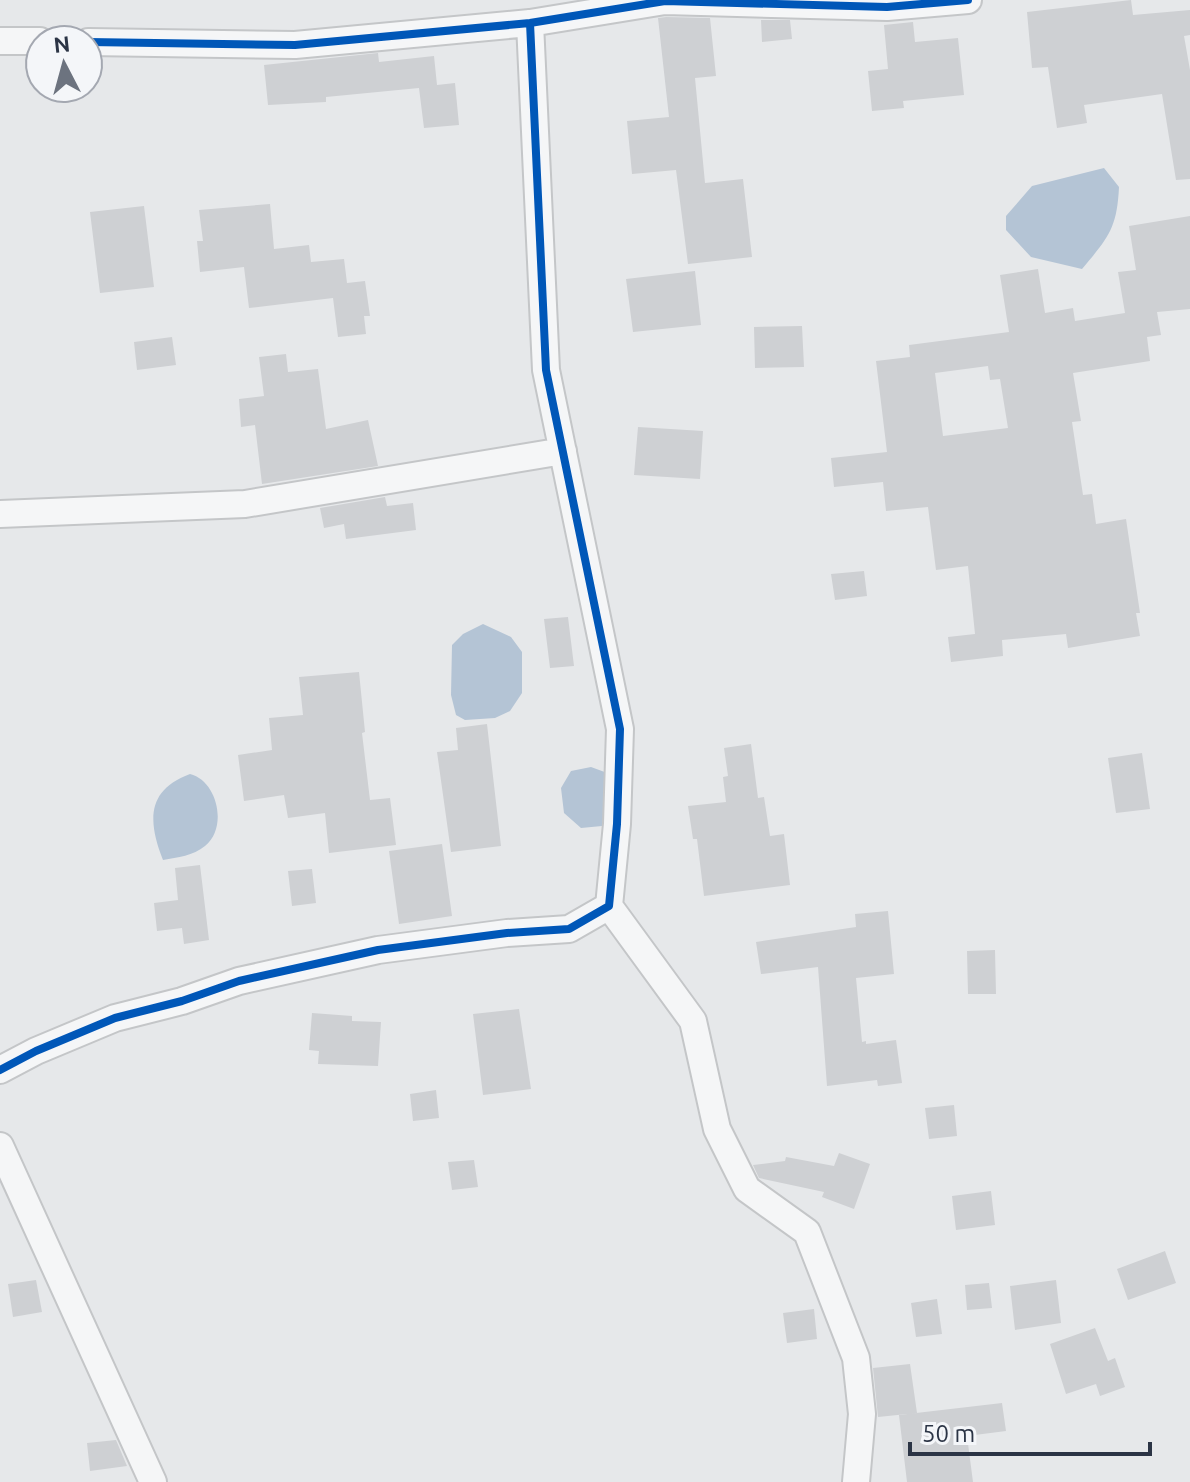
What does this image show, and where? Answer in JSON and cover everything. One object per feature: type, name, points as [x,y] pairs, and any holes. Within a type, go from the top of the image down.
[{"type":"street","points":[[104,42],[295,45],[530,23],[665,1],[887,3],[968,0]]},
{"type":"street","points":[[530,23],[546,370],[620,729],[617,824],[609,906],[693,1021],[717,1129],[747,1189],[807,1232],[856,1358],[862,1414],[856,1482]]},
{"type":"street","points":[[0,41],[24,41]]},
{"type":"street","points":[[0,514],[245,504],[563,451]]},
{"type":"street","points":[[0,1070],[103,1022],[182,1001],[239,981],[378,950],[507,933],[569,929],[609,906]]},
{"type":"street","points":[[0,1146],[153,1482]]},
{"type":"water","points":[[1104,168],[1119,187],[1116,213],[1105,241],[1082,269],[1031,257],[1006,230],[1006,216],[1032,186]]},
{"type":"water","points":[[483,624],[511,637],[522,652],[522,693],[510,711],[495,718],[465,720],[456,715],[451,695],[452,645],[463,634]]},
{"type":"water","points":[[591,767],[610,774],[608,815],[602,826],[581,828],[564,813],[561,788],[571,771]]},
{"type":"water","points":[[190,774],[200,778],[213,795],[218,817],[216,828],[205,846],[185,856],[163,860],[155,833],[154,809],[165,789]]},
{"type":"building","points":[[1131,0],[1133,15],[1190,10],[1190,35],[1184,36],[1190,70],[1190,179],[1176,180],[1162,94],[1084,105],[1087,123],[1057,128],[1048,67],[1032,68],[1027,12]]},
{"type":"building","points":[[658,18],[710,18],[716,76],[695,78],[705,183],[743,179],[752,257],[688,264],[676,170],[632,174],[627,121],[669,117]]},
{"type":"building","points":[[761,20],[790,20],[792,39],[762,42]]},
{"type":"building","points":[[913,22],[915,42],[958,38],[964,95],[903,101],[904,108],[872,111],[868,71],[888,69],[884,25]]},
{"type":"building","points":[[378,53],[379,62],[434,56],[437,85],[455,83],[459,125],[424,128],[419,88],[326,97],[326,102],[268,105],[264,65]]},
{"type":"building","points":[[270,204],[274,249],[309,245],[311,262],[344,259],[347,283],[365,281],[370,316],[364,316],[366,334],[338,337],[333,298],[249,308],[244,267],[200,272],[197,241],[203,241],[199,210]]},
{"type":"building","points":[[144,206],[154,287],[100,293],[90,212]]},
{"type":"building","points":[[1190,216],[1190,309],[1157,312],[1161,335],[1147,337],[1150,361],[1073,373],[1081,421],[1072,422],[1083,495],[1092,494],[1096,524],[1126,519],[1140,613],[1136,613],[1140,636],[1068,648],[1066,634],[1002,640],[1003,656],[951,662],[948,637],[975,634],[968,566],[936,570],[928,507],[886,511],[883,482],[834,487],[831,458],[887,452],[876,361],[910,357],[909,345],[1009,332],[1000,275],[1038,269],[1045,313],[1073,308],[1075,321],[1125,313],[1118,272],[1136,270],[1129,226]],"holes":[[[988,366],[990,380],[1000,379],[1008,428],[943,436],[935,373]]]},
{"type":"building","points":[[695,271],[701,325],[633,332],[626,279]]},
{"type":"building","points":[[802,326],[804,367],[755,368],[754,327]]},
{"type":"building","points":[[172,337],[176,365],[137,370],[134,342]]},
{"type":"building","points":[[286,354],[288,372],[318,369],[326,429],[368,420],[378,466],[262,484],[255,425],[241,427],[239,399],[264,396],[259,357]]},
{"type":"building","points":[[638,427],[703,431],[700,479],[634,475]]},
{"type":"building","points":[[385,497],[387,506],[413,503],[416,530],[346,539],[344,524],[324,528],[320,508]]},
{"type":"building","points":[[864,571],[867,596],[835,600],[831,574]]},
{"type":"building","points":[[568,617],[574,666],[550,668],[544,619]]},
{"type":"building","points":[[359,672],[370,800],[390,798],[396,845],[329,853],[325,813],[288,818],[284,795],[244,801],[238,755],[272,750],[269,718],[303,715],[299,677]]},
{"type":"building","points":[[487,724],[501,846],[451,852],[437,752],[458,750],[456,728]]},
{"type":"building","points":[[751,744],[758,798],[764,797],[770,836],[784,834],[790,885],[704,896],[697,839],[693,839],[688,806],[726,802],[723,777],[728,776],[724,748]]},
{"type":"building","points":[[1142,753],[1150,809],[1116,813],[1108,758]]},
{"type":"building","points":[[442,844],[452,916],[399,924],[389,851]]},
{"type":"building","points":[[200,865],[209,940],[184,944],[182,928],[157,931],[154,903],[178,900],[175,868]]},
{"type":"building","points":[[312,869],[316,903],[292,906],[288,871]]},
{"type":"building","points":[[888,911],[894,974],[856,978],[862,1042],[896,1040],[902,1083],[878,1086],[877,1080],[827,1086],[818,967],[761,974],[756,942],[856,927],[855,914]]},
{"type":"building","points":[[995,950],[996,994],[968,994],[967,951]]},
{"type":"building","points":[[519,1009],[531,1089],[483,1095],[473,1014]]},
{"type":"building","points":[[312,1013],[352,1016],[352,1021],[381,1022],[378,1066],[318,1064],[319,1051],[309,1050]]},
{"type":"building","points":[[436,1090],[439,1118],[413,1121],[410,1094]]},
{"type":"building","points":[[954,1105],[957,1136],[929,1139],[925,1108]]},
{"type":"building","points":[[839,1153],[870,1164],[854,1209],[822,1197],[824,1192],[759,1178],[753,1165],[785,1161],[786,1157],[834,1166]]},
{"type":"building","points":[[474,1160],[478,1187],[452,1190],[448,1162]]},
{"type":"building","points":[[991,1191],[995,1225],[956,1230],[952,1196]]},
{"type":"building","points":[[1165,1251],[1176,1283],[1128,1300],[1117,1269]]},
{"type":"building","points":[[36,1280],[42,1312],[13,1317],[8,1284]]},
{"type":"building","points":[[1056,1280],[1061,1323],[1015,1330],[1010,1286]]},
{"type":"building","points":[[989,1283],[992,1308],[967,1310],[965,1285]]},
{"type":"building","points":[[937,1299],[942,1334],[916,1337],[911,1303]]},
{"type":"building","points":[[814,1309],[817,1339],[787,1343],[783,1313]]},
{"type":"building","points":[[1095,1328],[1108,1361],[1115,1358],[1125,1387],[1100,1396],[1096,1384],[1066,1394],[1050,1344]]},
{"type":"building","points":[[910,1364],[917,1413],[878,1417],[873,1368]]},
{"type":"building","points":[[1002,1403],[1006,1431],[967,1436],[973,1482],[907,1482],[899,1415]]},
{"type":"building","points":[[116,1440],[127,1466],[90,1471],[87,1443]]},
{"type":"cycle path","points":[[104,42],[295,45],[530,23],[665,1],[887,7],[968,0]]},
{"type":"cycle path","points":[[0,1070],[36,1051],[115,1018],[182,1001],[239,981],[378,950],[507,933],[569,929],[609,906],[617,824],[620,729],[546,370],[530,23]]}]
